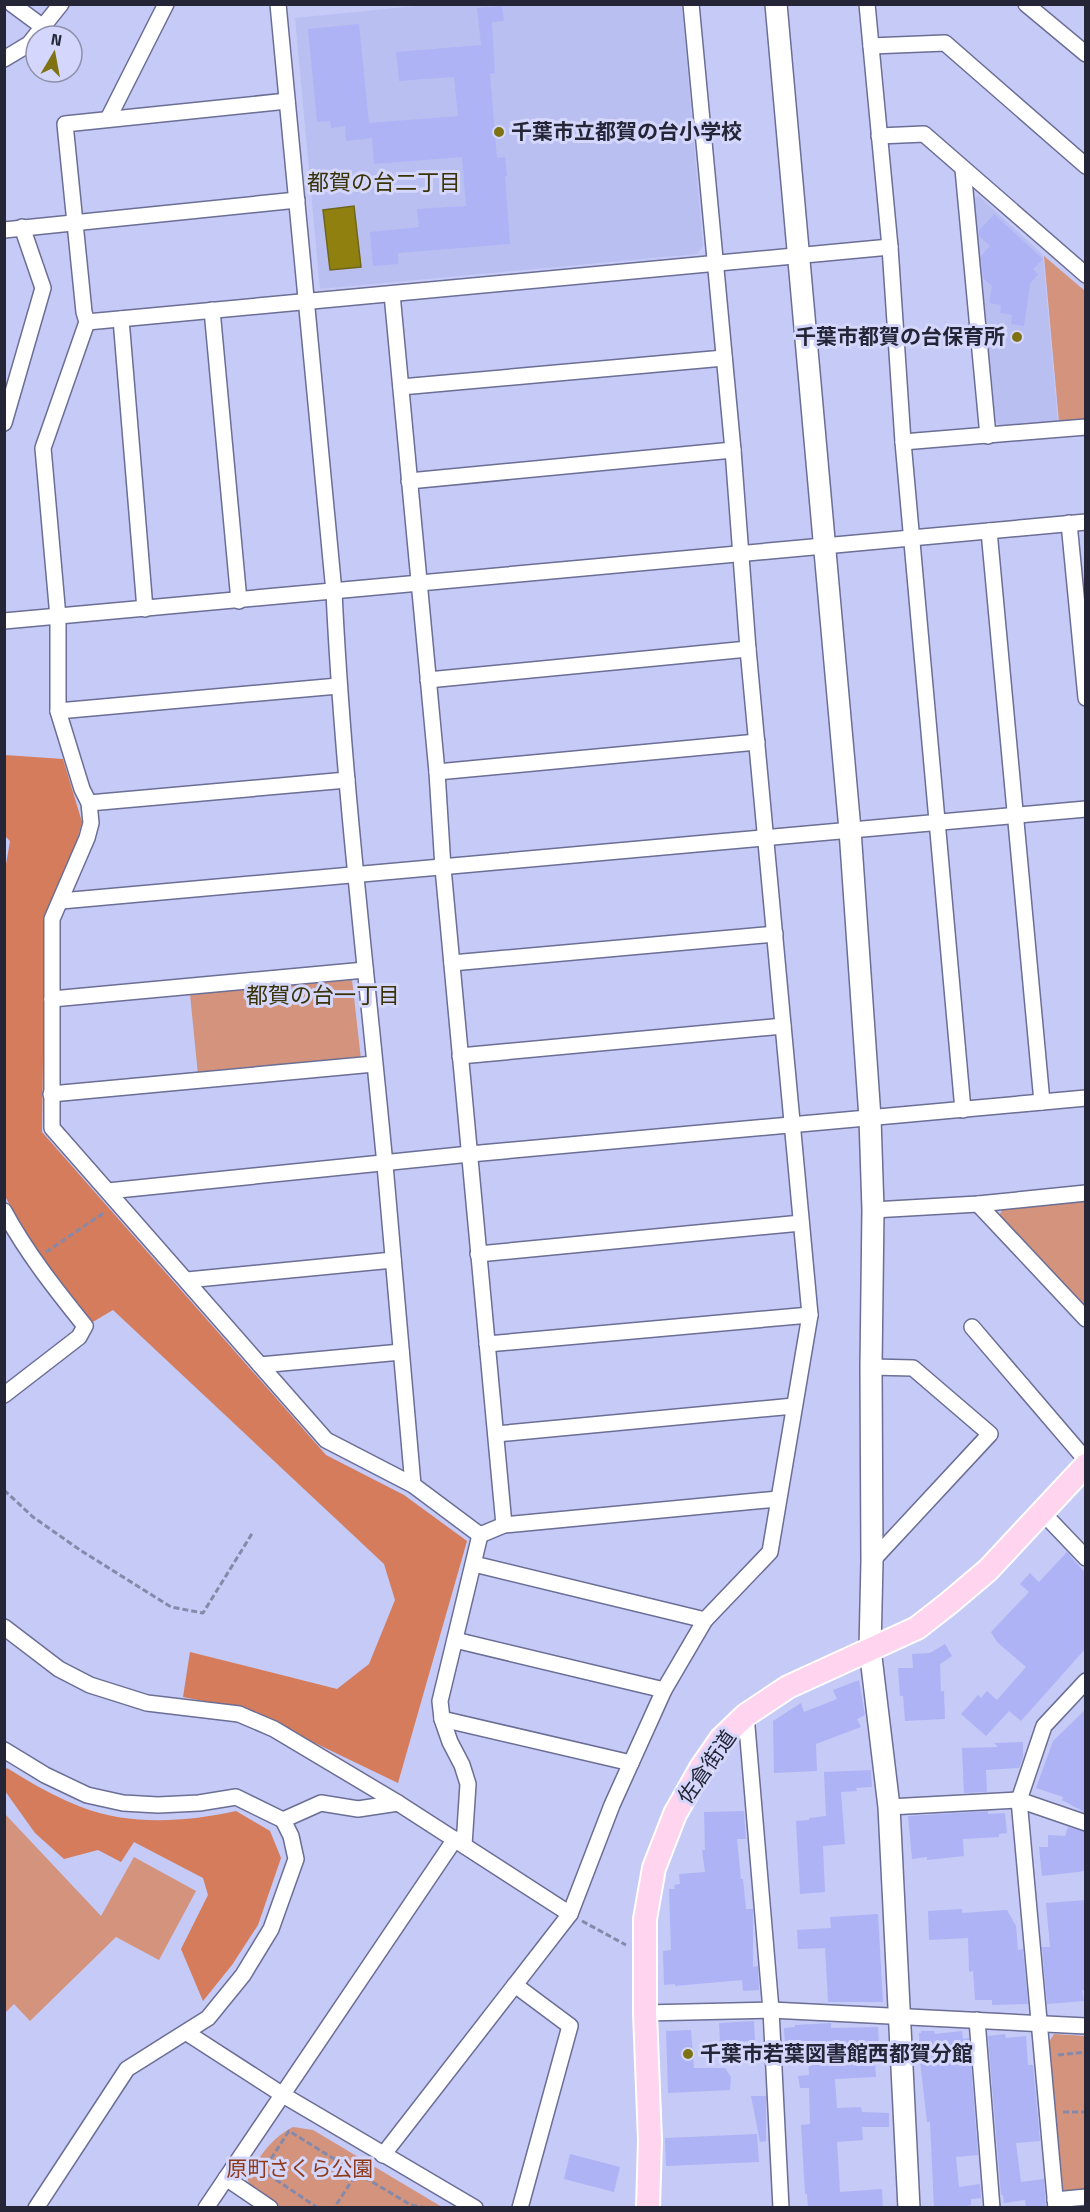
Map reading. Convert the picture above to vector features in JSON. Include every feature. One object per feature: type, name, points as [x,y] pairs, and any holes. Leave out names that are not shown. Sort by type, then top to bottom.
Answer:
[{"type":"main road","name":"佐倉街道","points":[[648,2208],[650,2140],[645,2013],[645,1919],[654,1868],[675,1814],[701,1768],[721,1739],[746,1715],[788,1687],[917,1628],[950,1603],[988,1570],[1086,1466]]},
{"type":"street","points":[[12,4],[39,24]]},
{"type":"street","points":[[45,24],[61,4]]},
{"type":"street","points":[[108,119],[166,4]]},
{"type":"street","points":[[284,4],[278,5],[334,592],[338,686],[346,780],[385,1164],[413,1485]]},
{"type":"street","points":[[383,2155],[570,1914],[612,1805],[664,1690],[705,1620],[770,1552],[810,1315],[691,4]]},
{"type":"street","points":[[776,4],[850,830],[870,1118],[873,1210],[870,1649],[889,1807],[909,2208]]},
{"type":"street","points":[[867,4],[890,247],[911,538],[963,1110]]},
{"type":"street","points":[[1026,4],[1086,54]]},
{"type":"street","points":[[871,46],[945,43],[1086,166]]},
{"type":"street","points":[[4,59],[24,47]]},
{"type":"street","points":[[287,101],[65,124],[87,322],[43,448],[58,617],[58,711],[82,789],[89,803],[91,823],[87,838],[52,919],[52,1128],[326,1440],[413,1485],[480,1534]]},
{"type":"street","points":[[879,136],[924,135],[1082,266]]},
{"type":"street","points":[[963,169],[988,436]]},
{"type":"street","points":[[4,230],[297,200]]},
{"type":"street","points":[[4,423],[43,288],[22,227]]},
{"type":"street","points":[[87,322],[890,247]]},
{"type":"street","points":[[392,294],[504,1524]]},
{"type":"street","points":[[212,310],[239,601]]},
{"type":"street","points":[[121,319],[145,609]]},
{"type":"street","points":[[401,387],[724,358]]},
{"type":"street","points":[[903,442],[1086,427]]},
{"type":"street","points":[[409,481],[733,450]]},
{"type":"street","points":[[4,621],[1086,522]]},
{"type":"street","points":[[1069,523],[1086,698]]},
{"type":"street","points":[[989,531],[1042,1102]]},
{"type":"street","points":[[428,680],[748,649]]},
{"type":"street","points":[[58,711],[338,686]]},
{"type":"street","points":[[437,772],[757,742]]},
{"type":"street","points":[[89,803],[346,780]]},
{"type":"street","points":[[61,901],[1086,809]]},
{"type":"street","points":[[452,963],[775,934]]},
{"type":"street","points":[[52,999],[365,970]]},
{"type":"street","points":[[460,1056],[783,1026]]},
{"type":"street","points":[[51,1094],[374,1064]]},
{"type":"street","points":[[108,1191],[470,1154],[1086,1098]]},
{"type":"street","points":[[873,1210],[978,1204],[1086,1193]]},
{"type":"street","points":[[978,1204],[1086,1319]]},
{"type":"street","points":[[4,1211],[9,1231],[35,1260],[85,1326],[79,1337],[4,1395]]},
{"type":"street","points":[[478,1254],[801,1223]]},
{"type":"street","points":[[187,1281],[393,1260]]},
{"type":"street","points":[[487,1344],[810,1315]]},
{"type":"street","points":[[972,1328],[1086,1460]]},
{"type":"street","points":[[260,1365],[402,1352]]},
{"type":"street","points":[[871,1367],[913,1368],[990,1434],[872,1561]]},
{"type":"street","points":[[496,1434],[794,1406]]},
{"type":"street","points":[[480,1534],[504,1524],[778,1499]]},
{"type":"street","points":[[1042,1512],[1086,1558]]},
{"type":"street","points":[[206,2208],[459,1842],[468,1784],[442,1719],[440,1701],[480,1534]]},
{"type":"street","points":[[474,1564],[705,1620]]},
{"type":"street","points":[[4,1627],[59,1669],[90,1685],[147,1703],[239,1714],[274,1729],[398,1803],[570,1914]]},
{"type":"street","points":[[455,1640],[664,1690]]},
{"type":"street","points":[[1086,1681],[1044,1726],[1019,1800],[1055,2204],[1086,2198]]},
{"type":"street","points":[[746,1715],[771,2010],[781,2208]]},
{"type":"street","points":[[442,1719],[631,1763]]},
{"type":"street","points":[[4,1750],[45,1775],[87,1795],[123,1803],[158,1805],[199,1803],[236,1797],[282,1820],[291,1836],[297,1859],[272,1929],[243,1975],[208,2018],[127,2069],[36,2208]]},
{"type":"street","points":[[889,1807],[1019,1800],[1086,1823]]},
{"type":"street","points":[[282,1820],[321,1803],[358,1809],[398,1803]]},
{"type":"street","points":[[515,1985],[570,2026],[520,2208]]},
{"type":"street","points":[[645,2013],[771,2010],[1086,2026]]},
{"type":"street","points":[[977,2020],[992,2208]]},
{"type":"street","points":[[187,2033],[283,2095],[475,2208]]},
{"type":"street","points":[[226,2178],[270,2208]]},
{"type":"path","points":[[35,1260],[119,1203]]},
{"type":"path","points":[[4,1490],[33,1517],[160,1600],[171,1606],[203,1613],[253,1532]]},
{"type":"path","points":[[570,1914],[645,1955]]},
{"type":"path","points":[[1059,2066],[1058,2054],[1086,2052]]},
{"type":"path","points":[[1062,2102],[1063,2113],[1086,2112]]},
{"type":"path","points":[[318,2208],[263,2171],[289,2131],[411,2206],[427,2208]]},
{"type":"path","points":[[334,2208],[357,2173]]},
{"type":"shaded area","name":"千葉市立都賀の台小学校","points":[[435,4],[682,5],[703,246],[697,254],[320,289],[295,18]]},
{"type":"shaded area","name":"千葉市都賀の台保育所","points":[[979,196],[1043,255],[1058,422],[1002,427],[991,418],[968,200]]},
{"type":"shaded area","points":[[354,206],[361,267],[330,270],[323,210]]},
{"type":"shaded area","points":[[5,755],[63,759],[82,822],[76,844],[45,917],[42,1132],[326,1455],[404,1495],[467,1541],[398,1783],[244,1709],[183,1697],[190,1652],[337,1689],[369,1664],[395,1600],[384,1564],[113,1310],[91,1323],[44,1262],[5,1196],[4,876],[10,841],[5,836]]},
{"type":"shaded area","points":[[7,1768],[62,1799],[99,1813],[138,1820],[178,1820],[236,1811],[270,1831],[281,1858],[258,1925],[232,1965],[203,2001],[181,1949],[208,1895],[203,1878],[134,1842],[121,1862],[98,1850],[64,1859],[35,1833],[5,1791]]},
{"type":"green space","points":[[1044,256],[1085,291],[1085,419],[1059,422]]},
{"type":"green space","points":[[352,980],[361,1059],[198,1075],[190,994]]},
{"type":"green space","points":[[1085,1200],[1085,1312],[997,1219],[1004,1207]]},
{"type":"green space","points":[[5,1814],[101,1916],[134,1857],[196,1891],[159,1960],[116,1937],[30,2021],[14,2004],[5,2013]]},
{"type":"green space","points":[[1054,2034],[1085,2036],[1085,2193],[1068,2195],[1063,2191],[1049,2042]]},
{"type":"green space","name":"原町さくら公園","points":[[293,2127],[313,2130],[442,2207],[281,2207],[250,2186],[247,2178],[261,2155]]},
{"type":"building","points":[[502,6],[504,21],[492,22],[495,73],[490,74],[497,158],[505,157],[510,244],[398,253],[398,264],[373,266],[370,232],[419,227],[417,209],[466,206],[462,157],[374,164],[372,138],[346,141],[345,126],[331,128],[330,121],[317,122],[308,29],[359,24],[369,123],[458,116],[454,77],[399,81],[396,52],[481,45],[477,8]]},
{"type":"building","points":[[341,170],[344,188],[326,191],[323,172]]},
{"type":"building","points":[[994,214],[1043,259],[1033,269],[1038,274],[1030,284],[1024,326],[1011,324],[1012,315],[1000,313],[1001,305],[989,303],[992,286],[983,278],[981,256],[990,246],[979,236],[979,231]]},
{"type":"building","points":[[1067,1552],[1086,1574],[1086,1648],[1021,1721],[1009,1711],[986,1736],[961,1714],[978,1695],[981,1698],[987,1691],[997,1700],[1026,1667],[997,1642],[991,1632],[1029,1592],[1020,1584],[1030,1573],[1039,1582]]},
{"type":"building","points":[[945,1644],[952,1656],[940,1664],[945,1719],[905,1721],[898,1668],[913,1668],[912,1654],[930,1653]]},
{"type":"building","points":[[859,1680],[865,1715],[857,1719],[861,1727],[816,1744],[817,1771],[774,1773],[773,1721],[801,1703],[804,1712],[837,1699],[833,1690]]},
{"type":"building","points":[[1086,1709],[1086,1813],[1062,1800],[1063,1797],[1036,1788],[1053,1741]]},
{"type":"building","points":[[1023,1742],[1023,1757],[1019,1768],[986,1770],[987,1792],[964,1793],[962,1748],[998,1747],[994,1743]]},
{"type":"building","points":[[871,1770],[872,1787],[841,1792],[845,1844],[823,1846],[825,1892],[800,1894],[796,1821],[826,1816],[824,1772]]},
{"type":"building","points":[[744,1811],[746,1839],[737,1839],[746,1909],[753,1909],[753,1967],[758,1966],[759,1990],[743,1991],[742,1980],[664,1985],[663,1951],[671,1950],[669,1889],[675,1889],[674,1885],[680,1884],[679,1874],[705,1872],[702,1850],[705,1850],[704,1812]]},
{"type":"building","points":[[988,1811],[988,1814],[1005,1813],[1007,1833],[999,1834],[999,1837],[963,1839],[964,1856],[927,1860],[927,1857],[912,1859],[908,1816]]},
{"type":"building","points":[[1068,1827],[1086,1832],[1086,1871],[1042,1876],[1039,1847],[1048,1847],[1048,1835],[1065,1836]]},
{"type":"building","points":[[1086,1900],[1086,1990],[1082,1990],[1084,2001],[1047,2004],[1042,1947],[1050,1947],[1046,1903]]},
{"type":"building","points":[[962,1909],[962,1913],[1007,1910],[1016,1926],[1018,1950],[1023,1949],[1028,2004],[992,2005],[992,2000],[975,2000],[973,1971],[969,1972],[968,1938],[929,1940],[928,1911]]},
{"type":"building","points":[[878,1914],[883,2002],[828,2002],[825,1948],[798,1949],[797,1930],[831,1928],[830,1917]]},
{"type":"building","points":[[754,2021],[755,2041],[720,2042],[719,2023]]},
{"type":"building","points":[[831,2023],[831,2028],[878,2027],[880,2062],[875,2062],[876,2077],[835,2079],[837,2108],[861,2107],[862,2112],[889,2113],[889,2127],[862,2127],[863,2140],[837,2142],[840,2192],[882,2189],[883,2208],[808,2208],[807,2194],[805,2194],[801,2125],[810,2124],[809,2088],[800,2088],[798,2076],[809,2075],[808,2045],[785,2046],[784,2028],[795,2027],[795,2025]]},
{"type":"building","points":[[691,2030],[694,2068],[725,2068],[731,2077],[730,2090],[668,2093],[666,2031]]},
{"type":"building","points":[[934,2031],[935,2034],[962,2031],[963,2039],[969,2038],[978,2155],[956,2157],[959,2187],[980,2184],[981,2198],[971,2199],[971,2205],[960,2208],[934,2208],[930,2122],[927,2122],[920,2061],[919,2033]]},
{"type":"building","points":[[1005,2034],[1006,2038],[1026,2036],[1028,2065],[1033,2065],[1040,2141],[1016,2143],[1021,2182],[1044,2179],[1046,2208],[1026,2208],[1025,2200],[1004,2203],[1003,2195],[1001,2195],[988,2036]]},
{"type":"building","points":[[751,2096],[766,2096],[766,2141],[760,2142]]},
{"type":"building","points":[[757,2134],[759,2162],[666,2166],[665,2138]]},
{"type":"building","points":[[570,2154],[620,2167],[614,2192],[564,2179]]},
{"type":"place","name":"千葉市立都賀の台小学校","points":[[499,132]]},
{"type":"place","name":"千葉市都賀の台保育所","points":[[1017,337]]},
{"type":"place","name":"千葉市若葉図書館西都賀分館","points":[[688,2054]]},
{"type":"district","name":"都賀の台二丁目","points":[[384,182]]},
{"type":"district","name":"都賀の台一丁目","points":[[323,995]]}]
